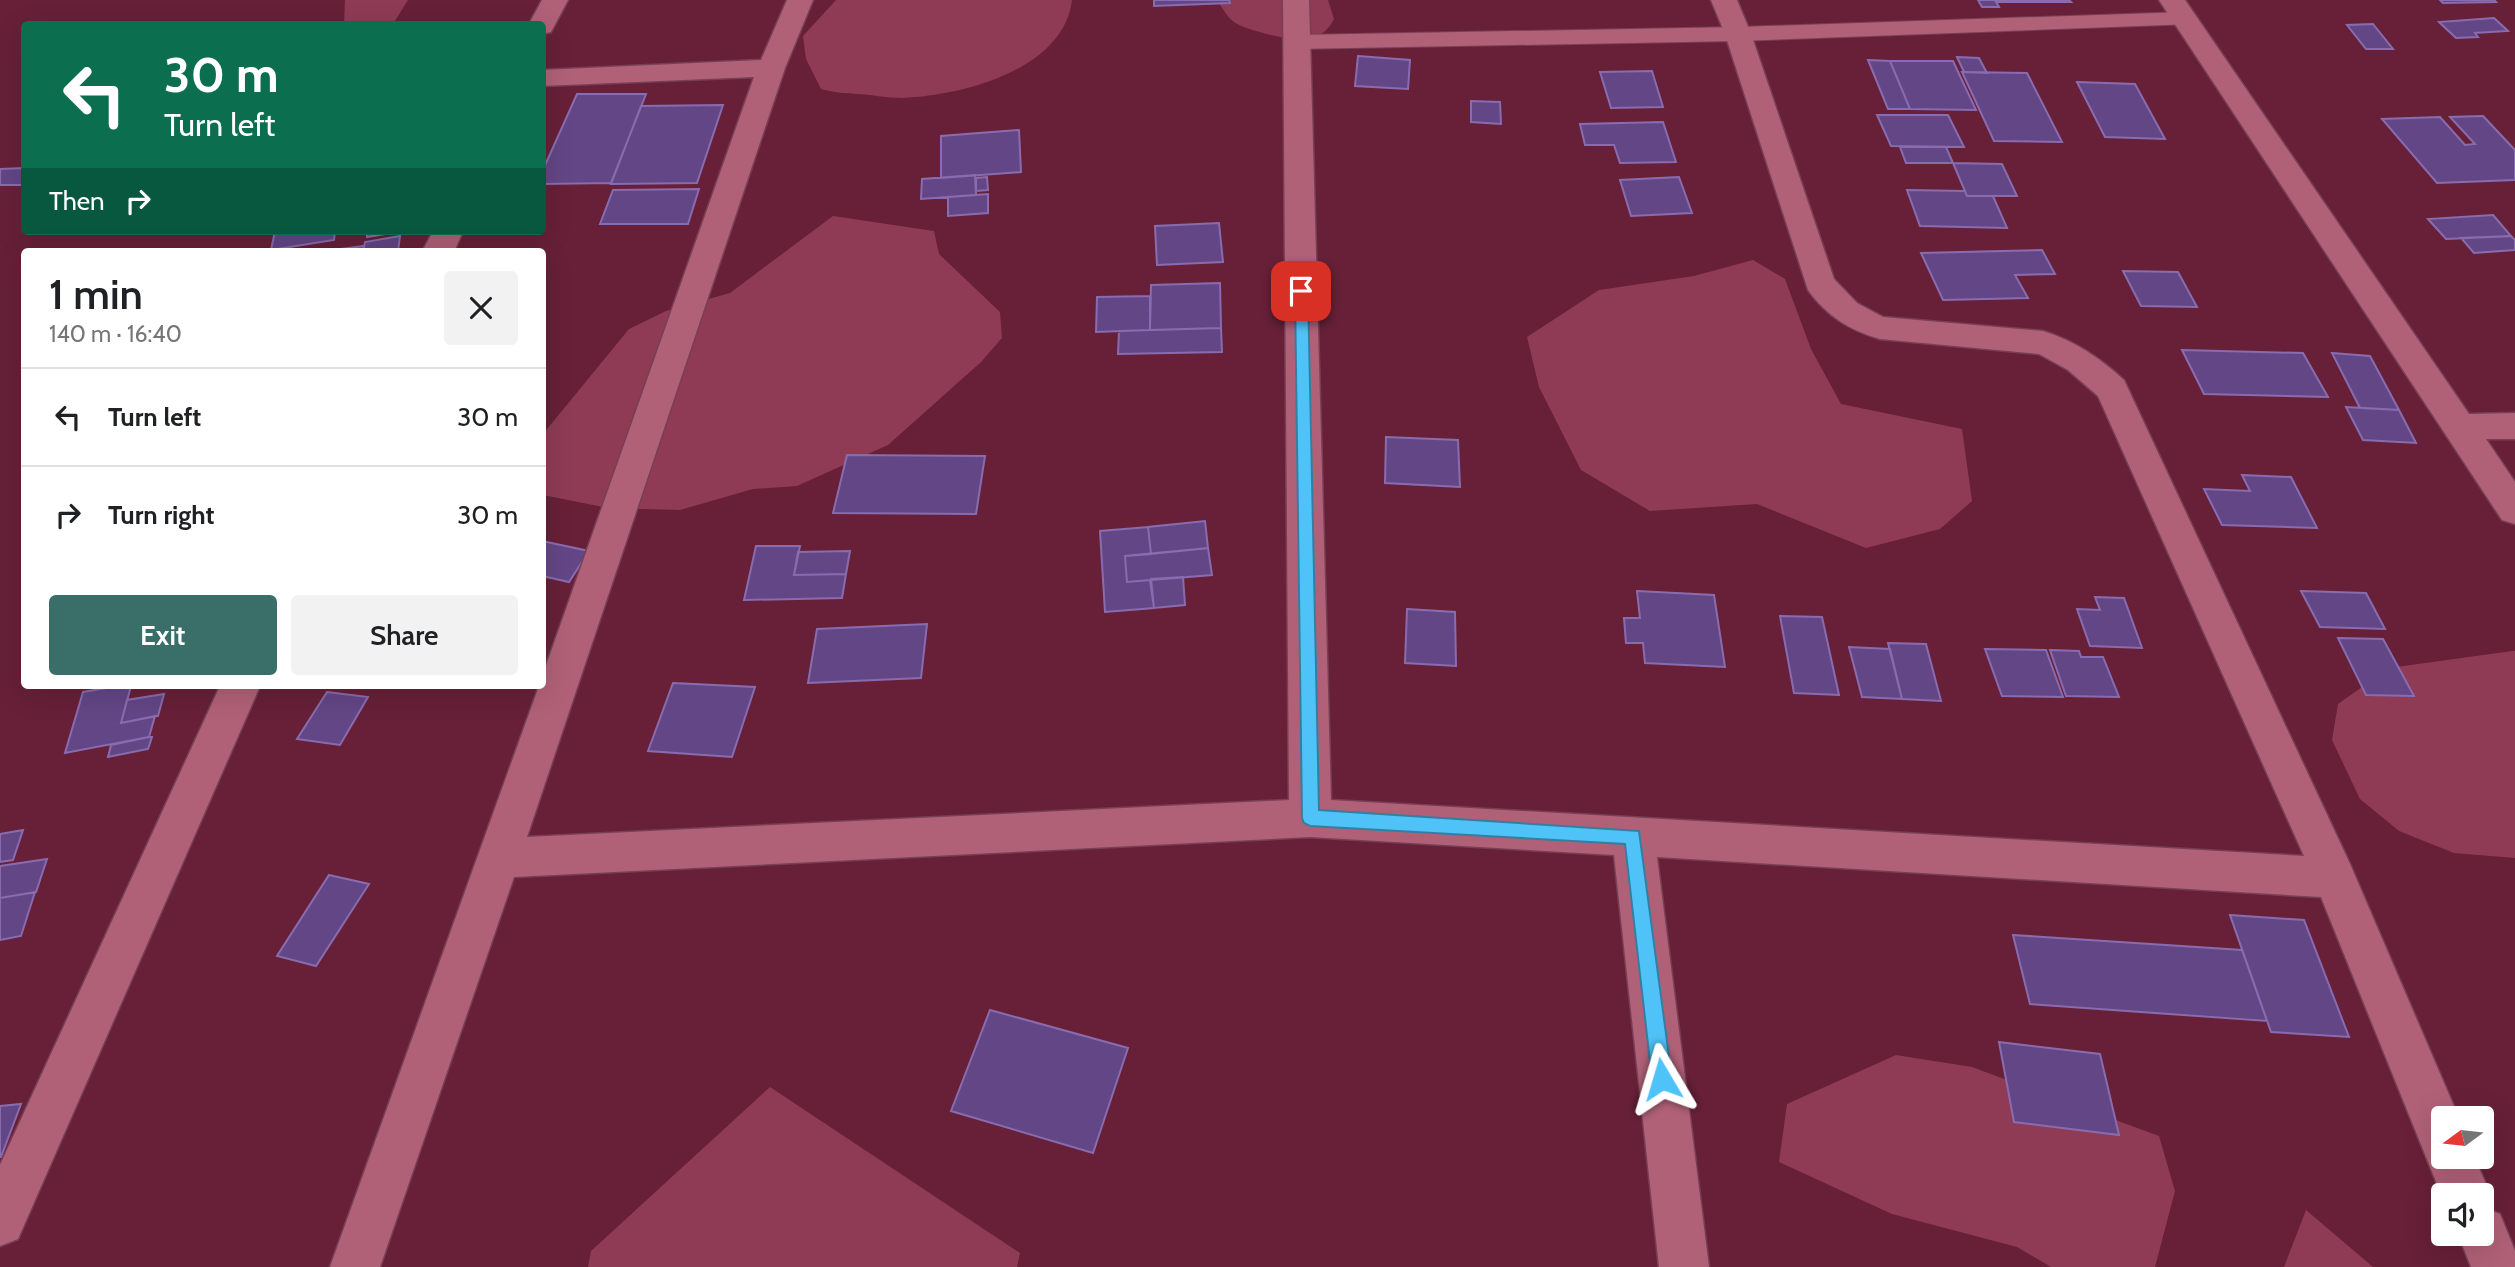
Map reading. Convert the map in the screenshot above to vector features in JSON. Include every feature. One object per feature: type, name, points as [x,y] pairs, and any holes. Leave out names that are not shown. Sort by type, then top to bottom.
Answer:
[{"type":"street","points":[[544,21],[555,0]]},
{"type":"street","points":[[355,1267],[500,858],[552,680],[771,68],[800,0]]},
{"type":"street","points":[[1296,0],[1310,818]]},
{"type":"street","points":[[1724,0],[1738,34],[1819,282],[1834,304],[1858,321],[1880,328],[2043,343],[2064,351],[2091,368],[2112,389],[2335,878],[2431,1110]]},
{"type":"street","points":[[2178,10],[2515,510]]},
{"type":"street","points":[[546,78],[771,68]]},
{"type":"street","points":[[2461,427],[2515,426]]},
{"type":"street","points":[[0,1221],[239,689]]},
{"type":"street","points":[[500,858],[1310,818],[2335,878]]},
{"type":"street","points":[[1633,837],[1684,1267]]},
{"type":"street","points":[[2488,1246],[2496,1267]]},
{"type":"lane","points":[[1297,42],[1738,34],[2178,10]]},
{"type":"shaded area","points":[[345,0],[408,0],[395,21],[344,21]]},
{"type":"shaded area","points":[[836,0],[1072,0],[1065,24],[1050,45],[1030,61],[980,85],[952,92],[902,98],[821,89],[806,59],[803,36]]},
{"type":"shaded area","points":[[1222,0],[1328,0],[1334,19],[1324,32],[1314,38],[1304,40],[1271,35],[1234,22],[1220,5]]},
{"type":"shaded area","points":[[833,216],[934,231],[939,254],[1000,312],[1002,338],[981,362],[888,445],[797,486],[753,489],[680,510],[608,508],[546,496],[546,430],[629,329],[666,311],[730,293]]},
{"type":"shaded area","points":[[1753,260],[1785,279],[1811,349],[1841,404],[1962,429],[1972,501],[1940,529],[1866,548],[1757,504],[1650,511],[1581,470],[1539,387],[1527,337],[1599,290],[1694,276]]},
{"type":"shaded area","points":[[2515,651],[2515,858],[2454,853],[2399,831],[2360,799],[2332,740],[2338,704],[2389,668]]},
{"type":"shaded area","points":[[1896,1055],[1972,1067],[2159,1136],[2175,1191],[2155,1267],[2051,1267],[2017,1247],[1892,1214],[1779,1162],[1787,1104]]},
{"type":"shaded area","points":[[770,1087],[1020,1253],[1017,1267],[588,1267],[591,1251]]},
{"type":"shaded area","points":[[2306,1210],[2373,1267],[2284,1267]]},
{"type":"building","points":[[1154,0],[1229,0],[1230,3],[1154,6]]},
{"type":"building","points":[[1978,0],[1995,0],[1999,7],[1982,7]]},
{"type":"building","points":[[1995,0],[2069,0],[2071,2],[1996,2]]},
{"type":"building","points":[[2440,0],[2494,0],[2496,2],[2443,3]]},
{"type":"building","points":[[2494,18],[2508,31],[2475,33],[2478,37],[2456,38],[2439,22]]},
{"type":"building","points":[[2373,24],[2393,49],[2366,49],[2347,25]]},
{"type":"building","points":[[1358,56],[1410,60],[1408,89],[1355,86]]},
{"type":"building","points":[[1957,57],[1979,58],[1987,73],[1964,72]]},
{"type":"building","points":[[1868,60],[1890,61],[1910,109],[1888,109]]},
{"type":"building","points":[[1890,61],[1953,61],[1976,110],[1910,109]]},
{"type":"building","points":[[1652,71],[1663,107],[1611,108],[1600,72]]},
{"type":"building","points":[[1962,72],[2027,73],[2062,142],[1994,141]]},
{"type":"building","points":[[2077,82],[2135,84],[2165,139],[2105,137]]},
{"type":"building","points":[[577,94],[646,94],[611,183],[546,184],[546,163]]},
{"type":"building","points":[[1471,101],[1500,102],[1501,124],[1471,122]]},
{"type":"building","points":[[723,105],[697,183],[611,184],[641,106]]},
{"type":"building","points":[[1877,115],[1948,115],[1964,147],[1891,146]]},
{"type":"building","points":[[2483,116],[2515,150],[2515,180],[2437,183],[2382,119],[2440,117],[2465,145],[2475,144],[2450,117]]},
{"type":"building","points":[[1663,122],[1676,162],[1620,163],[1614,145],[1585,145],[1580,124]]},
{"type":"building","points":[[1019,130],[1021,172],[941,178],[941,136]]},
{"type":"building","points":[[1900,147],[1946,147],[1953,163],[1906,163]]},
{"type":"building","points":[[1953,163],[2002,164],[2017,196],[1967,196]]},
{"type":"building","points":[[21,168],[21,185],[0,185],[0,169]]},
{"type":"building","points":[[975,175],[976,195],[921,199],[922,179]]},
{"type":"building","points":[[987,177],[988,190],[976,191],[976,178]]},
{"type":"building","points":[[1679,177],[1692,213],[1631,216],[1620,180]]},
{"type":"building","points":[[699,189],[688,224],[600,224],[613,190]]},
{"type":"building","points":[[1907,190],[1965,191],[1967,196],[1993,196],[2007,228],[1920,226]]},
{"type":"building","points":[[988,194],[988,213],[948,216],[948,197]]},
{"type":"building","points":[[2493,215],[2511,236],[2446,239],[2428,219]]},
{"type":"building","points":[[1219,223],[1223,262],[1157,265],[1155,226]]},
{"type":"building","points":[[274,235],[335,235],[334,240],[271,248]]},
{"type":"building","points":[[400,236],[398,248],[364,248],[365,242]]},
{"type":"building","points":[[2511,236],[2515,240],[2515,250],[2474,253],[2461,238]]},
{"type":"building","points":[[2042,250],[2055,274],[2015,275],[2028,298],[1943,300],[1921,253]]},
{"type":"building","points":[[2123,271],[2178,272],[2197,307],[2141,306]]},
{"type":"building","points":[[1220,283],[1221,328],[1150,330],[1151,285]]},
{"type":"building","points":[[1150,296],[1150,330],[1096,332],[1097,297]]},
{"type":"building","points":[[1221,328],[1222,352],[1118,354],[1119,331]]},
{"type":"building","points":[[2182,350],[2303,353],[2328,397],[2204,394]]},
{"type":"building","points":[[2332,353],[2370,356],[2399,410],[2360,408]]},
{"type":"building","points":[[2346,407],[2399,410],[2416,443],[2363,440]]},
{"type":"building","points":[[1386,437],[1458,440],[1460,487],[1385,483]]},
{"type":"building","points":[[847,455],[985,456],[976,514],[833,513]]},
{"type":"building","points":[[2242,475],[2291,477],[2317,528],[2222,525],[2204,489],[2250,491]]},
{"type":"building","points":[[1205,521],[1208,548],[1151,554],[1148,527]]},
{"type":"building","points":[[1148,527],[1151,554],[1125,556],[1127,582],[1150,580],[1154,608],[1105,612],[1100,531]]},
{"type":"building","points":[[546,542],[589,551],[569,582],[546,577]]},
{"type":"building","points":[[756,546],[800,546],[794,575],[846,574],[842,598],[744,600]]},
{"type":"building","points":[[1208,548],[1212,575],[1127,582],[1125,556]]},
{"type":"building","points":[[850,551],[846,574],[794,575],[798,552]]},
{"type":"building","points":[[1183,577],[1185,605],[1154,608],[1151,579]]},
{"type":"building","points":[[1637,591],[1714,595],[1725,667],[1645,663],[1643,643],[1626,643],[1624,618],[1640,618]]},
{"type":"building","points":[[2301,591],[2366,593],[2385,629],[2320,627]]},
{"type":"building","points":[[2095,597],[2124,598],[2142,648],[2090,646],[2077,609],[2100,610]]},
{"type":"building","points":[[1407,609],[1455,612],[1456,666],[1405,663]]},
{"type":"building","points":[[1780,616],[1822,617],[1839,695],[1794,693]]},
{"type":"building","points":[[927,624],[921,678],[808,683],[817,629]]},
{"type":"building","points":[[2338,638],[2383,639],[2414,696],[2366,695]]},
{"type":"building","points":[[1888,643],[1926,644],[1941,701],[1902,699]]},
{"type":"building","points":[[1849,647],[1890,649],[1902,699],[1862,697]]},
{"type":"building","points":[[1985,649],[2046,650],[2063,697],[2002,696]]},
{"type":"building","points":[[2050,650],[2079,651],[2081,657],[2103,657],[2119,697],[2066,696]]},
{"type":"building","points":[[673,683],[755,687],[732,757],[648,751]]},
{"type":"building","points":[[130,689],[121,723],[155,716],[149,737],[65,753],[83,692]]},
{"type":"building","points":[[327,692],[368,697],[340,745],[297,739]]},
{"type":"building","points":[[164,694],[158,716],[121,723],[127,700]]},
{"type":"building","points":[[152,737],[148,749],[108,757],[111,745]]},
{"type":"building","points":[[23,830],[13,860],[0,862],[0,834]]},
{"type":"building","points":[[47,859],[36,892],[0,898],[0,866]]},
{"type":"building","points":[[329,875],[369,884],[316,966],[277,956]]},
{"type":"building","points":[[35,892],[21,936],[0,940],[0,898]]},
{"type":"building","points":[[2230,915],[2304,920],[2349,1037],[2271,1032]]},
{"type":"building","points":[[2013,935],[2242,950],[2267,1021],[2030,1004]]},
{"type":"building","points":[[990,1010],[1128,1048],[1093,1153],[951,1111]]},
{"type":"building","points":[[1999,1042],[2100,1054],[2119,1135],[2014,1122]]},
{"type":"building","points":[[21,1104],[1,1157],[0,1157],[0,1106]]},
{"type":"route","points":[[1301,291],[1310,818],[1633,837],[1662,1079]]}]
